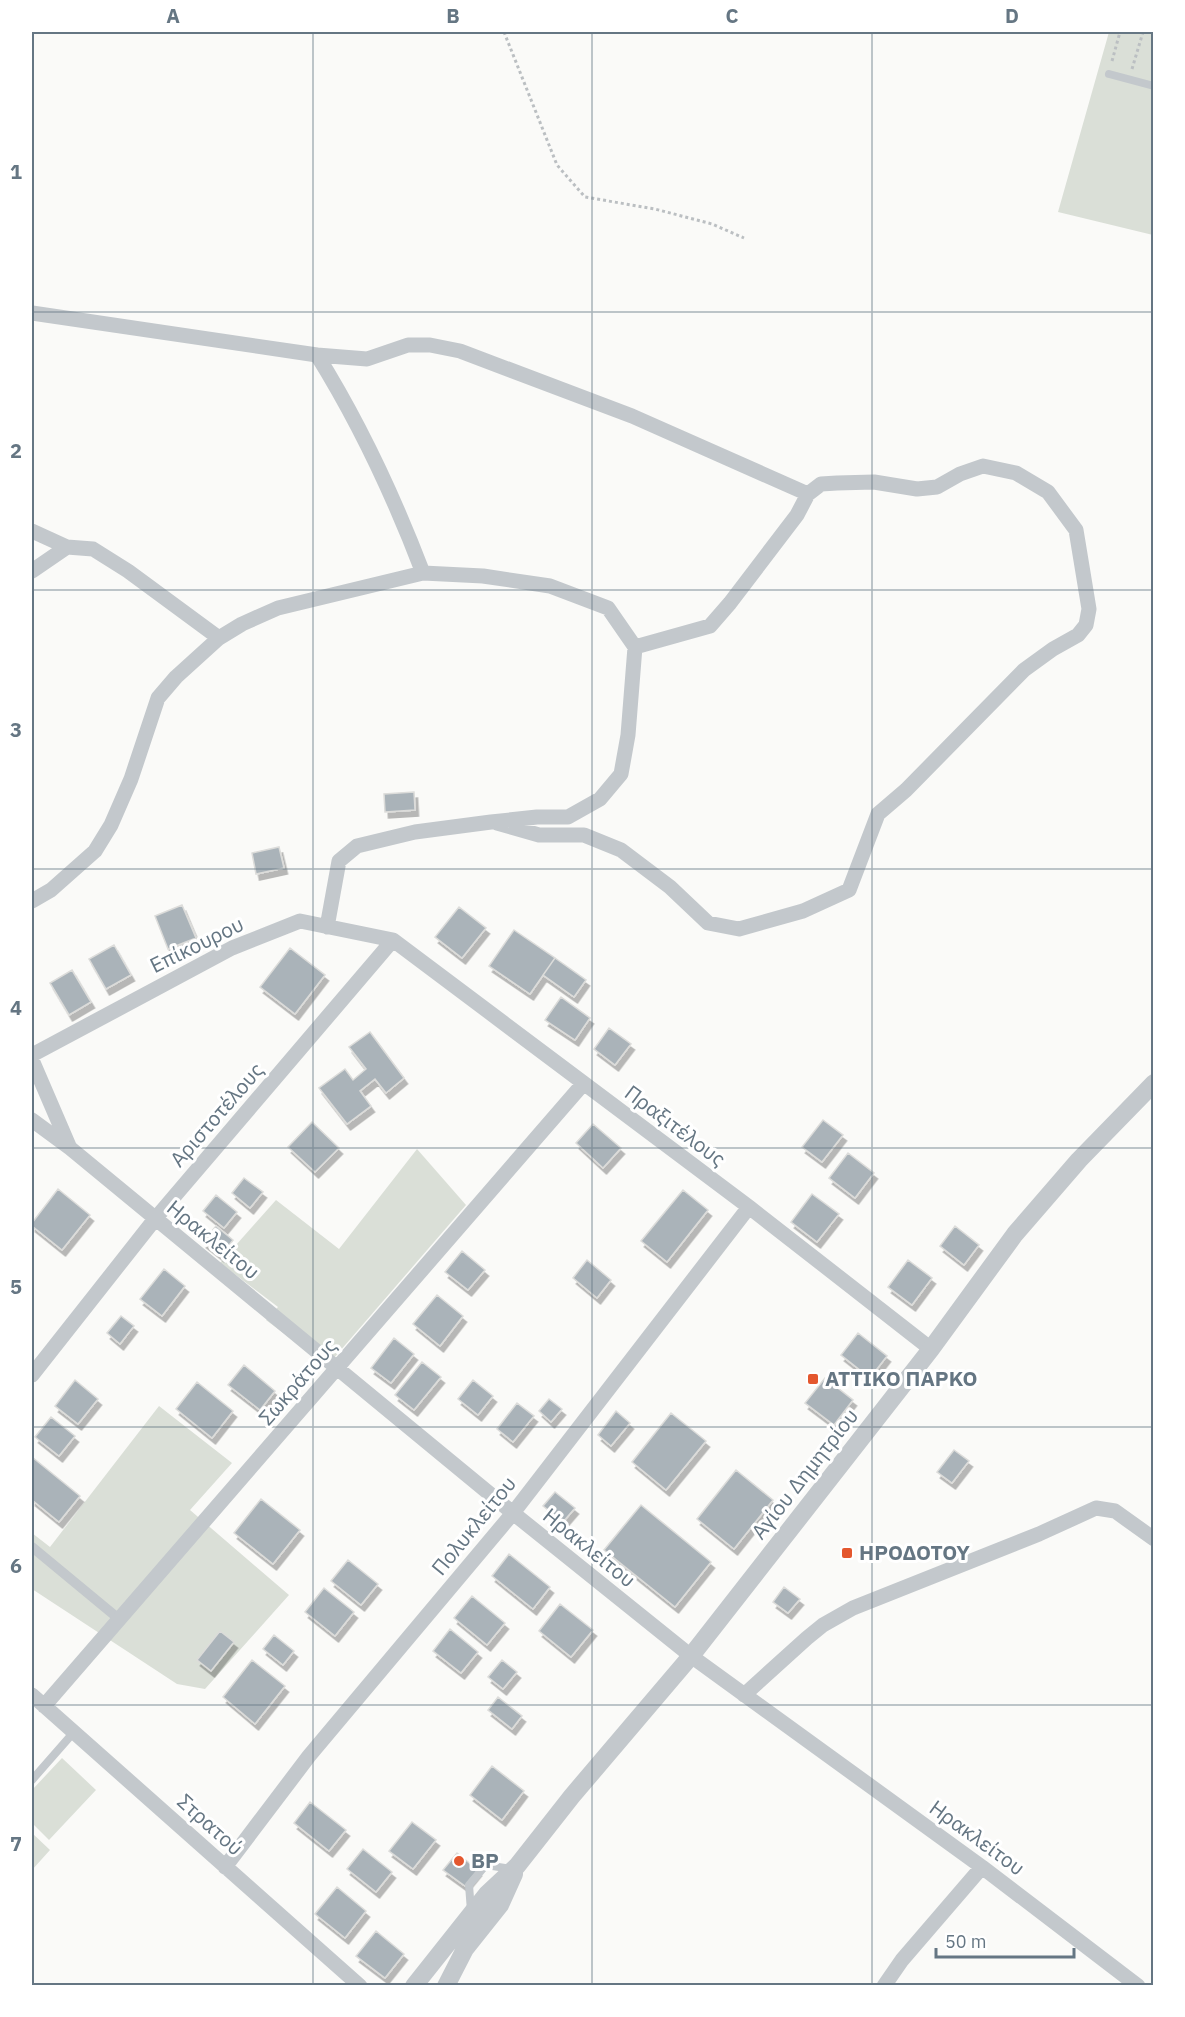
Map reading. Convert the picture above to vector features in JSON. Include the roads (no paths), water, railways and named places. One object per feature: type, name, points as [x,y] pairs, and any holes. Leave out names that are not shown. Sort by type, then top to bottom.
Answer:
[{"type":"street","points":[[32,313],[317,355],[367,359],[408,345],[430,345],[460,351],[632,416],[808,494]]},
{"type":"street","points":[[32,326],[49,315]]},
{"type":"street","points":[[317,355],[340,391],[370,448],[401,515],[423,573]]},
{"type":"street","points":[[491,822],[539,835],[584,835],[621,850],[670,887],[708,923],[739,929],[803,911],[849,890],[878,814],[906,790],[1024,670],[1053,649],[1078,635],[1086,625],[1089,609],[1076,530],[1048,492],[1016,473],[983,466],[960,474],[937,487],[917,489],[874,482],[821,484],[808,494],[797,515],[710,626],[635,647]]},
{"type":"street","points":[[32,531],[67,547],[93,549],[128,571],[219,638]]},
{"type":"street","points":[[32,571],[67,547]]},
{"type":"street","points":[[32,901],[51,890],[95,851],[111,825],[131,779],[158,698],[176,677],[219,638],[242,624],[278,608],[423,573],[483,576],[550,586],[608,608],[635,647],[628,735],[621,774],[600,799],[568,817],[537,817],[415,832],[357,846],[339,861],[327,927]]},
{"type":"street","name":"Επίκουρου","points":[[32,1055],[232,948],[300,921],[393,940]]},
{"type":"street","name":"Πραξιτέλους","points":[[393,940],[749,1207],[931,1349]]},
{"type":"street","name":"Αριστοτέλους","points":[[32,1375],[155,1219],[393,940]]},
{"type":"street","points":[[32,1060],[70,1149]]},
{"type":"street","name":"Αγίου Δημητρίου","points":[[414,1986],[471,1913],[487,1894],[515,1868],[572,1796],[691,1656],[931,1349],[1015,1234],[1079,1160],[1154,1083]]},
{"type":"street","name":"Σωκράτους","points":[[44,1706],[583,1084]]},
{"type":"street","name":"Ηρακλείτου","points":[[32,1120],[691,1656],[982,1866],[1138,1986]]},
{"type":"street","name":"Πολυκλείτου","points":[[225,1867],[309,1756],[513,1513],[749,1207]]},
{"type":"street","points":[[744,1695],[823,1625],[853,1608],[1040,1534],[1096,1508],[1115,1511],[1154,1539]]},
{"type":"street","points":[[32,1547],[119,1619]]},
{"type":"street","name":"Στρατού","points":[[32,1695],[360,1986]]},
{"type":"street","points":[[884,1986],[902,1960],[982,1866]]},
{"type":"street","name":"Αγίου Δημητρίου","points":[[446,1986],[465,1950],[500,1905],[515,1868]]},
{"type":"lane","points":[[1108,74],[1154,86]]},
{"type":"lane","points":[[32,1780],[74,1732]]},
{"type":"place","name":"ΑΤΤΙΚΟ ΠΑΡΚΟ","points":[[813,1379]]},
{"type":"place","name":"ΗΡΟΔΟΤΟΥ","points":[[847,1553]]},
{"type":"place","name":"BP","points":[[459,1861]]}]
